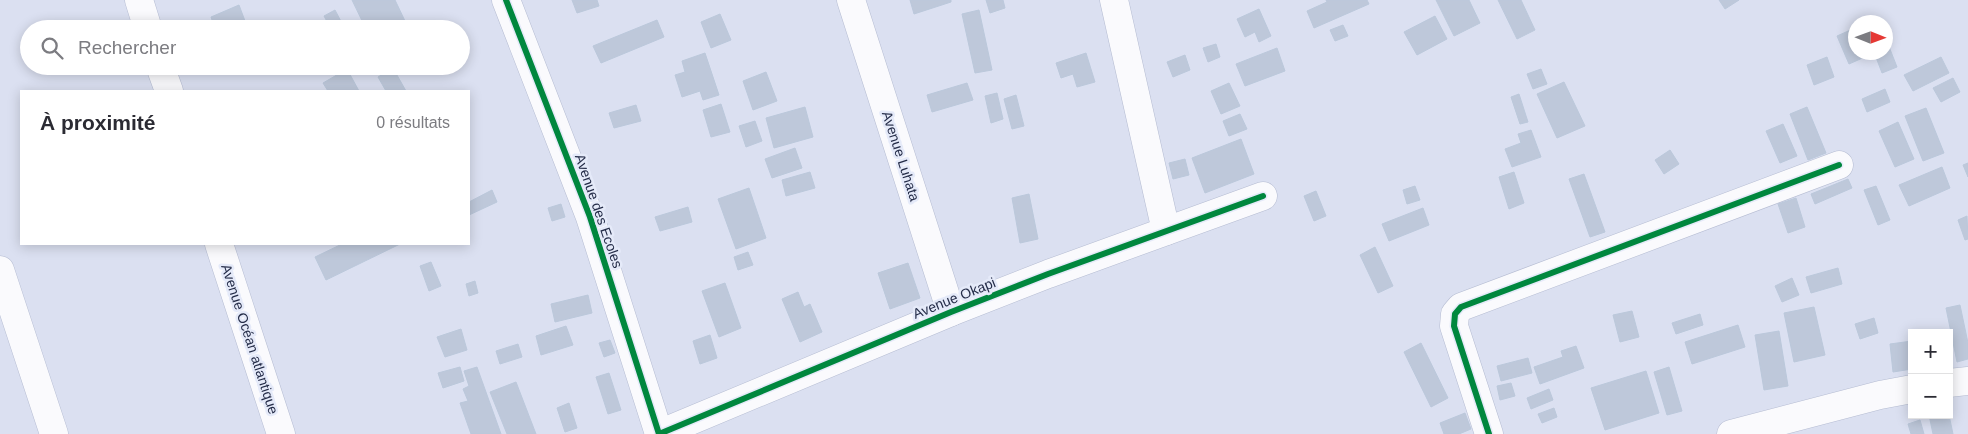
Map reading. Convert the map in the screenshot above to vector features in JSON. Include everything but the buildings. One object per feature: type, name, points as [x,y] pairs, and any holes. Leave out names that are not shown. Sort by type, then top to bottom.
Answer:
[{"type":"street","points":[[139,0],[145,20]]},
{"type":"street","name":"Avenue des Ecoles","points":[[506,0],[590,217],[659,434]]},
{"type":"street","name":"Avenue Luhata","points":[[851,0],[951,312]]},
{"type":"street","points":[[1115,0],[1166,231]]},
{"type":"street","points":[[163,75],[169,90]]},
{"type":"street","points":[[1489,434],[1454,326],[1455,314],[1461,307],[1840,165]]},
{"type":"street","name":"Avenue Okapi","points":[[659,434],[951,312],[1048,274],[1263,196]]},
{"type":"street","name":"Avenue Océan atlantique","points":[[219,245],[281,434]]},
{"type":"street","points":[[0,270],[10,337],[54,434]]},
{"type":"street","points":[[1953,382],[1968,381]]},
{"type":"street","points":[[1731,434],[1880,395],[1908,390]]},
{"type":"cycle path","points":[[506,0],[590,217],[659,434]]},
{"type":"cycle path","points":[[1489,434],[1454,326],[1455,314],[1461,307],[1839,165]]},
{"type":"cycle path","points":[[659,434],[951,312],[1048,274],[1263,196]]}]
